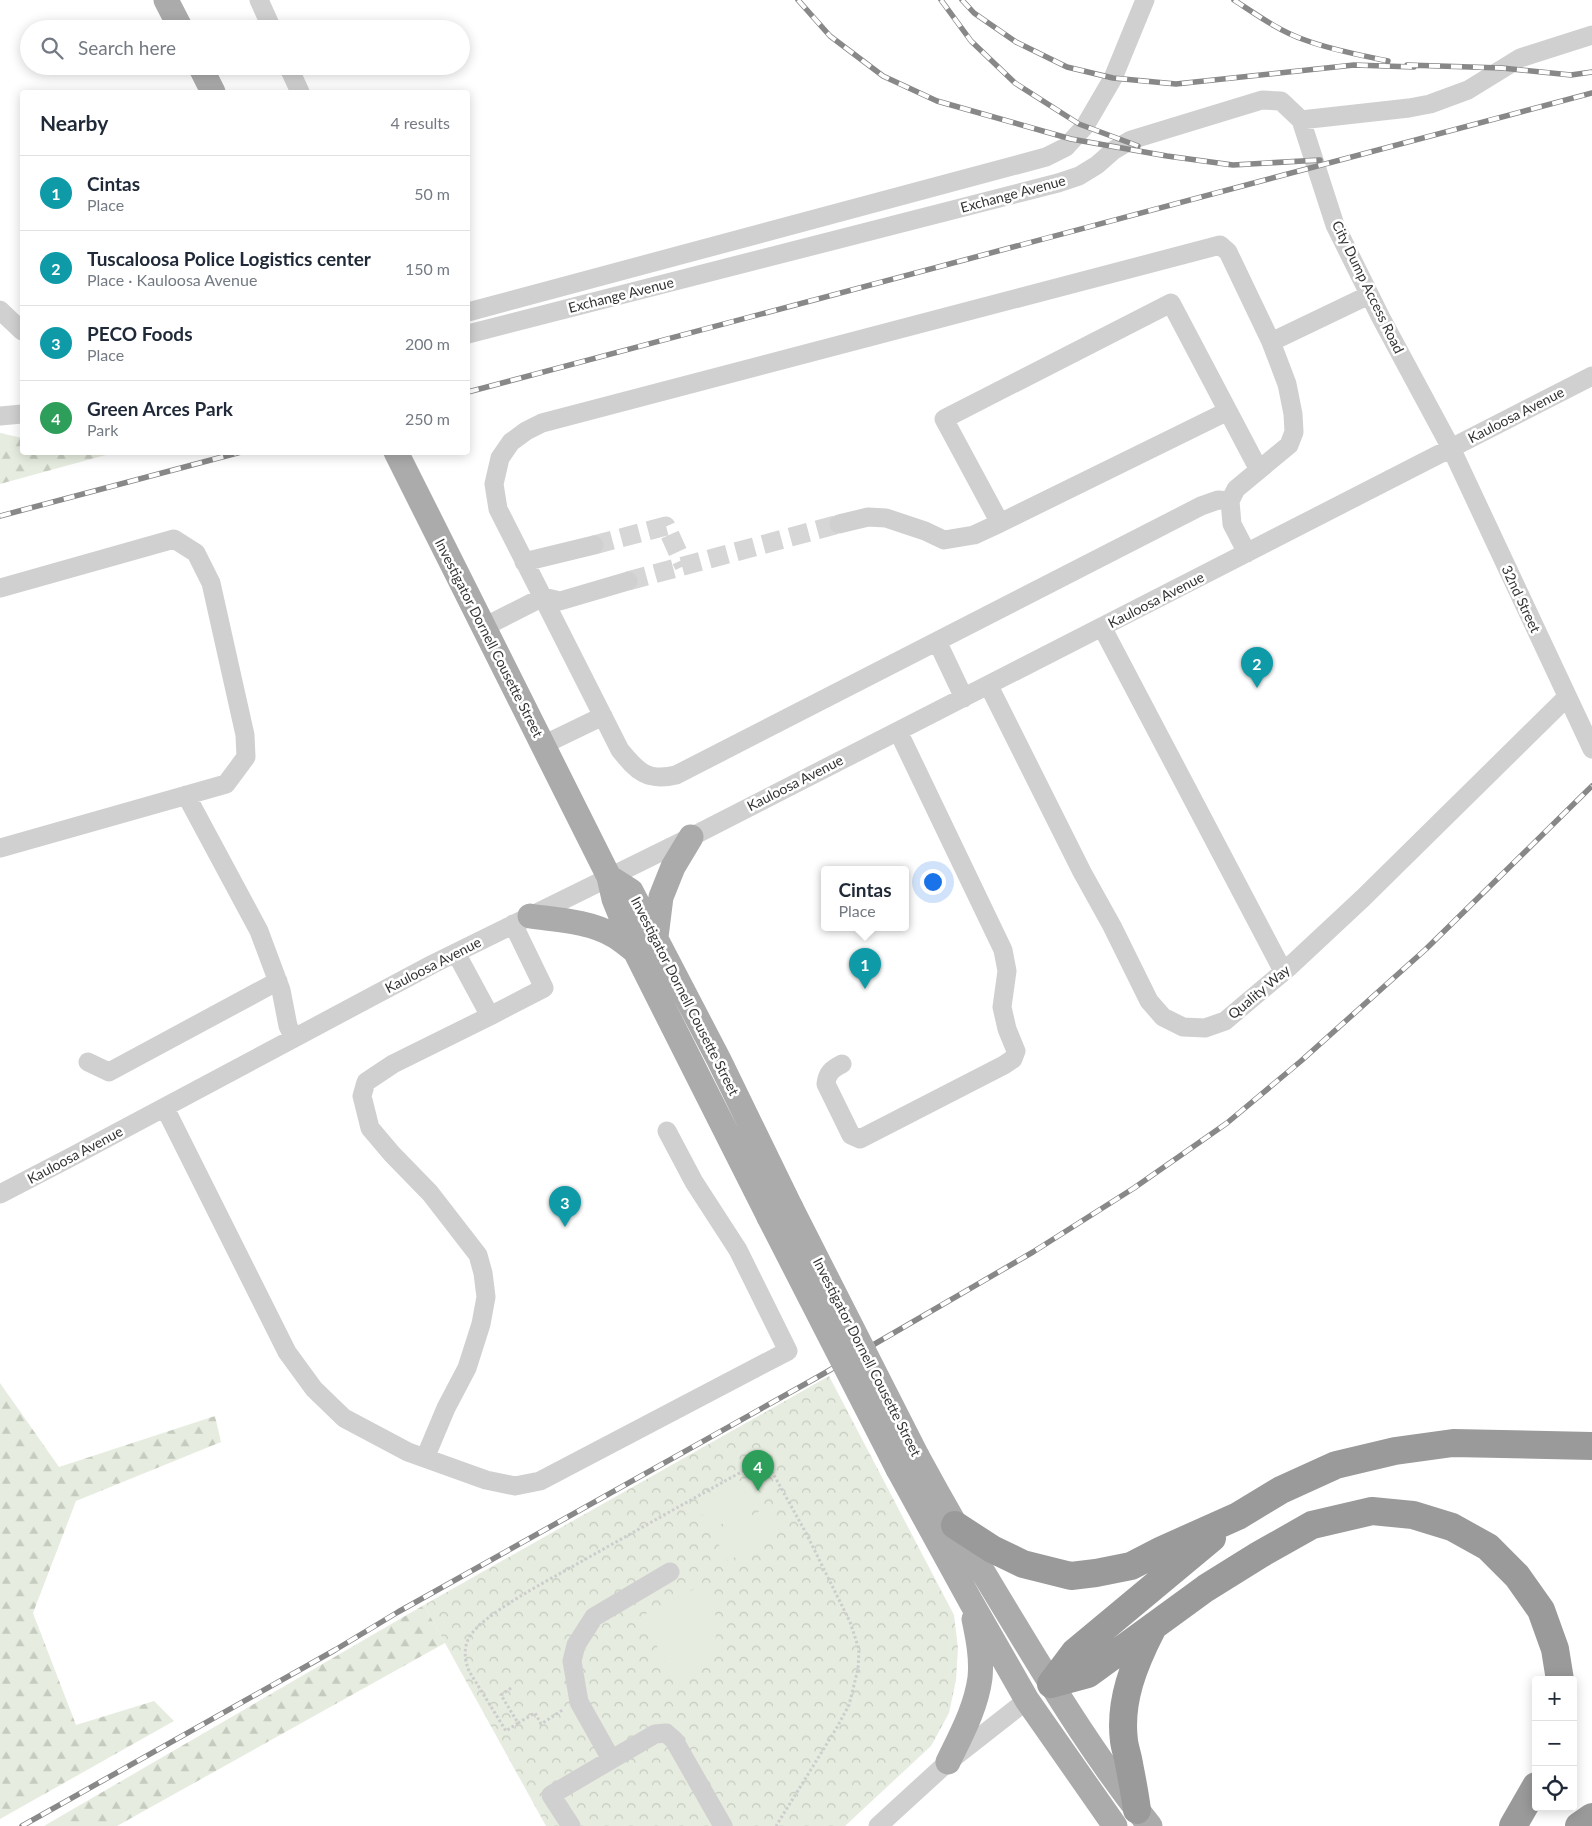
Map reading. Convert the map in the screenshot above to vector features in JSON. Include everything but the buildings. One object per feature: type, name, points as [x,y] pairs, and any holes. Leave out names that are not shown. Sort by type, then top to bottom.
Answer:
[{"type":"highway","points":[[955,1525],[992,1549],[1023,1564],[1071,1576],[1096,1573],[1131,1566],[1238,1516],[1281,1490],[1336,1465],[1395,1451],[1453,1443],[1592,1446]]},
{"type":"highway","points":[[1051,1684],[1088,1674],[1206,1588],[1312,1524],[1372,1512],[1413,1515],[1452,1528],[1488,1548],[1518,1576],[1540,1610],[1555,1648],[1559,1676]]},
{"type":"highway","points":[[1051,1684],[1075,1652],[1238,1516]]},
{"type":"highway","points":[[1144,1818],[1124,1742],[1123,1722],[1129,1682],[1153,1628]]},
{"type":"highway","points":[[1513,1826],[1532,1793]]},
{"type":"highway","points":[[1579,1826],[1592,1817]]},
{"type":"main road","points":[[166,0],[176,20]]},
{"type":"main road","points":[[204,75],[212,90]]},
{"type":"main road","name":"Investigator Dornell Cousette Street","points":[[398,455],[609,877],[614,899],[635,951],[780,1213],[908,1462],[971,1602],[1027,1700],[1115,1826]]},
{"type":"main road","points":[[656,938],[661,897],[673,867],[691,837]]},
{"type":"main road","name":"Investigator Dornell Cousette Street","points":[[609,877],[631,891],[719,1060],[780,1213]]},
{"type":"main road","points":[[521,920],[579,923],[615,936],[635,951]]},
{"type":"main road","name":"Investigator Dornell Cousette Street","points":[[908,1462],[955,1525],[1051,1684],[1106,1768],[1144,1818]]},
{"type":"main road","points":[[948,1762],[969,1719],[980,1678],[979,1648],[971,1602]]},
{"type":"main road","points":[[1027,1700],[1051,1684]]},
{"type":"street","points":[[260,0],[268,20]]},
{"type":"street","points":[[470,311],[1046,157],[1066,147],[1085,126],[1113,78],[1145,0]]},
{"type":"street","points":[[1301,120],[1389,111],[1430,104],[1468,90],[1520,58],[1592,35]]},
{"type":"street","points":[[292,75],[299,90]]},
{"type":"street","name":"Exchange Avenue","points":[[470,333],[1058,183],[1078,176],[1097,165],[1114,150],[1131,140],[1262,100],[1281,101],[1301,120]]},
{"type":"street","name":"City Dump Access Road","points":[[1301,120],[1335,225],[1369,294],[1451,448]]},
{"type":"street","points":[[1230,501],[1218,500],[1201,506],[676,775],[665,778],[647,776],[632,765],[620,750],[498,509],[494,484],[500,458],[512,442],[526,431],[542,423],[1220,245],[1228,252],[1271,342],[1287,384],[1293,414],[1294,432],[1289,445],[1236,489],[1230,501],[1232,524],[1246,553]]},
{"type":"street","points":[[1271,342],[1369,294]]},
{"type":"street","points":[[1000,523],[944,419],[1171,303],[1259,470]]},
{"type":"street","points":[[0,310],[20,329]]},
{"type":"street","name":"Kauloosa Avenue","points":[[0,1194],[456,952],[691,837],[989,686],[1592,376]]},
{"type":"street","points":[[839,524],[868,518],[886,518],[925,531],[944,540],[974,535],[1228,411]]},
{"type":"street","points":[[0,416],[20,414]]},
{"type":"street","name":"32nd Street","points":[[1451,448],[1592,749]]},
{"type":"street","points":[[0,588],[174,539],[196,553],[211,583],[245,734],[246,758],[226,784],[0,848]]},
{"type":"street","points":[[524,562],[594,545]]},
{"type":"street","points":[[484,627],[543,597],[560,601],[628,581]]},
{"type":"street","points":[[1102,627],[1284,971]]},
{"type":"street","points":[[937,641],[964,698]]},
{"type":"street","name":"Quality Way","points":[[989,686],[1149,1001],[1163,1017],[1183,1027],[1205,1028],[1225,1021],[1284,971],[1363,898],[1567,697]]},
{"type":"street","points":[[543,745],[603,716]]},
{"type":"street","points":[[842,1064],[834,1068],[827,1076],[826,1084],[851,1135],[860,1139],[1004,1065],[1013,1059],[1016,1051],[1007,1029],[1002,1007],[1007,971],[1003,950],[898,731]]},
{"type":"street","points":[[186,795],[259,931],[278,981],[288,1026],[294,1038]]},
{"type":"street","points":[[425,1458],[446,1408],[467,1368],[481,1324],[486,1297],[483,1273],[478,1255],[430,1193],[370,1128],[362,1096],[366,1082],[393,1064],[544,988],[521,920]]},
{"type":"street","points":[[456,952],[490,1016]]},
{"type":"street","points":[[88,1062],[109,1072],[278,981]]},
{"type":"street","points":[[165,1108],[287,1352],[314,1389],[344,1418],[408,1452],[486,1480],[515,1486],[540,1480],[788,1351],[738,1250],[694,1182],[667,1131]]},
{"type":"street","points":[[611,1759],[579,1702],[572,1661],[576,1644],[594,1617],[670,1572]]},
{"type":"street","points":[[878,1826],[948,1762],[1027,1700]]},
{"type":"street","points":[[571,1826],[551,1794],[655,1734],[666,1733],[674,1740],[723,1826]]},
{"type":"path","points":[[511,1688],[501,1695],[518,1724],[506,1731],[466,1664],[468,1638],[478,1627],[522,1595],[676,1507],[765,1459],[806,1533],[850,1622],[859,1648],[858,1669],[849,1705],[776,1826]]},
{"type":"green space","points":[[0,433],[20,438],[20,455],[106,455],[0,484]]},
{"type":"green space","points":[[829,1376],[954,1615],[958,1648],[956,1680],[949,1713],[931,1746],[845,1826],[546,1826],[424,1605]]},
{"type":"green space","points":[[0,1383],[59,1467],[215,1416],[221,1442],[76,1501],[33,1613],[76,1725],[154,1701],[174,1721],[0,1819]]},
{"type":"green space","points":[[749,1476],[763,1500],[711,1530],[697,1505]]},
{"type":"green space","points":[[767,1507],[781,1531],[728,1561],[714,1536]]},
{"type":"green space","points":[[702,1585],[717,1621],[715,1647],[700,1672],[677,1686],[642,1616]]},
{"type":"green space","points":[[424,1605],[445,1643],[117,1826],[44,1826]]},
{"type":"tunnel","points":[[628,581],[839,524]]},
{"type":"tunnel","points":[[594,545],[666,526],[684,566]]},
{"type":"railway","points":[[798,0],[830,36],[883,76],[937,101],[1071,139],[1167,156],[1233,165],[1320,160]]},
{"type":"railway","points":[[941,0],[971,41],[1015,83],[1079,124],[1138,146]]},
{"type":"railway","points":[[962,0],[974,13],[1016,42],[1067,67],[1113,78],[1176,84],[1354,65],[1414,67]]},
{"type":"railway","points":[[1234,0],[1286,32],[1315,44],[1388,61]]},
{"type":"railway","points":[[1407,65],[1502,68],[1571,75],[1592,72]]},
{"type":"railway","points":[[470,391],[1592,93]]},
{"type":"railway","points":[[0,516],[230,455]]},
{"type":"railway","points":[[22,1826],[335,1650],[398,1612],[823,1374],[1033,1252],[1134,1188],[1227,1123],[1301,1061],[1426,949],[1592,786]]},
{"type":"place","name":"Tuscaloosa Police Logistics center","points":[[1257,688]]},
{"type":"place","name":"Cintas","points":[[865,989]]},
{"type":"place","name":"PECO Foods","points":[[565,1227]]},
{"type":"place","name":"Green Arces Park","points":[[758,1491]]}]
